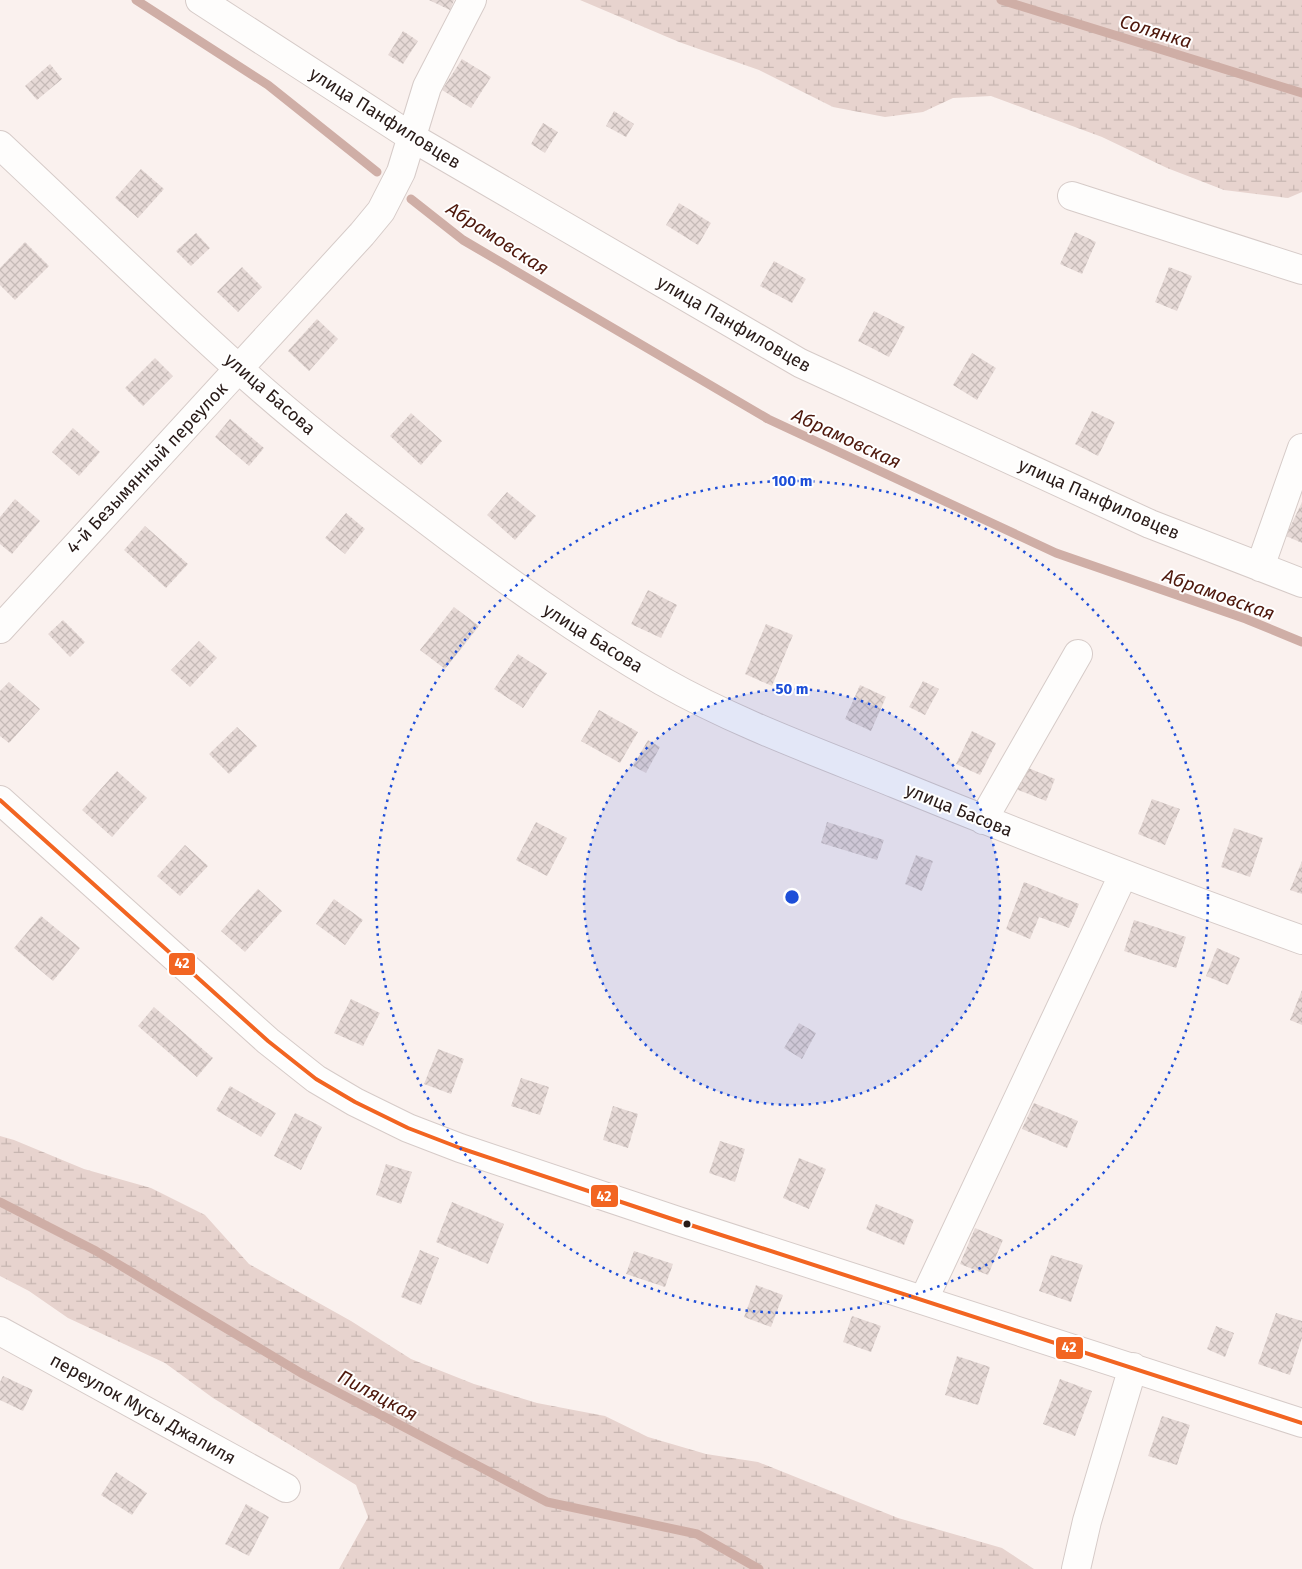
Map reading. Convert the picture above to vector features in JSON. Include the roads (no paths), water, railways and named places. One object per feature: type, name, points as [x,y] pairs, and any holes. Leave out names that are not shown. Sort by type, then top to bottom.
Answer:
[{"type":"street","name":"улица Панфиловцев","points":[[200,0],[413,138],[800,363],[1150,524],[1302,583]]},
{"type":"street","name":"4-й Безымянный переулок","points":[[0,628],[381,211],[401,172],[413,138],[427,87],[472,0]]},
{"type":"street","name":"улица Басова","points":[[0,145],[238,368],[358,469],[548,610],[614,652],[666,683],[726,713],[983,820],[1123,875],[1302,940]]},
{"type":"street","points":[[1072,196],[1302,270]]},
{"type":"street","points":[[1260,567],[1302,448]]},
{"type":"street","points":[[983,820],[1078,654]]},
{"type":"street","points":[[0,800],[268,1042],[316,1079],[355,1102],[408,1128],[460,1148],[1302,1423]]},
{"type":"street","points":[[924,1299],[1123,875]]},
{"type":"street","name":"переулок Мусы Джалиля","points":[[0,1331],[286,1488]]},
{"type":"street","points":[[1076,1569],[1087,1521],[1133,1367]]},
{"type":"waterway","name":"Абрамовская","points":[[136,0],[268,85],[377,172]]},
{"type":"waterway","name":"Солянка","points":[[1001,0],[1302,93]]},
{"type":"waterway","name":"Абрамовская","points":[[411,199],[463,240],[768,419],[1056,553],[1246,619],[1302,642]]},
{"type":"waterway","name":"Пиляцкая","points":[[0,1202],[96,1251],[301,1373],[547,1502],[697,1534],[759,1569]]}]
